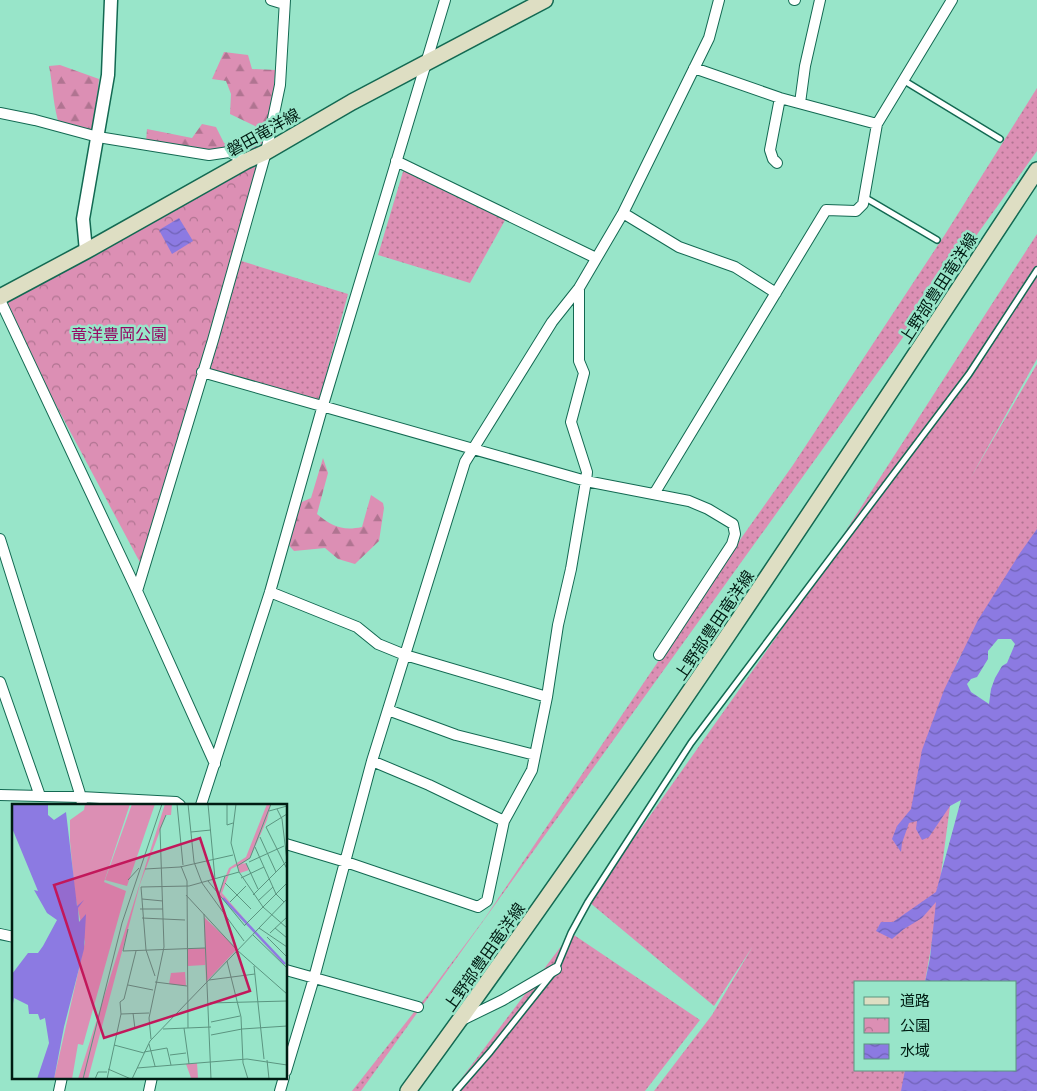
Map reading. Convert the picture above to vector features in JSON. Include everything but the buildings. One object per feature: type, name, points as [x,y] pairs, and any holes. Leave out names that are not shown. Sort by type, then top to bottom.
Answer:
[{"type":"main road","name":"磐田竜洋線","points":[[0,299],[246,161],[266,152],[352,102],[545,0]]},
{"type":"main road","name":"上野部豊田竜洋線","points":[[408,1091],[503,961],[680,706],[891,392],[1037,170]]},
{"type":"street","points":[[86,251],[83,219],[108,75],[111,0]]},
{"type":"street","points":[[137,591],[266,152],[280,85],[285,2],[271,0]]},
{"type":"street","points":[[201,804],[270,592],[323,405],[445,0]]},
{"type":"street","points":[[288,1064],[314,978],[372,761],[465,462],[552,322],[579,288],[622,213],[709,38],[718,0]]},
{"type":"street","points":[[800,103],[805,66],[820,0]]},
{"type":"street","points":[[654,494],[826,210],[856,211],[863,204],[877,124],[952,0]]},
{"type":"street","points":[[694,68],[780,98],[877,124]]},
{"type":"street","points":[[777,163],[772,159],[770,150],[780,98]]},
{"type":"street","points":[[0,113],[35,120],[98,137],[209,155],[229,152],[246,161]]},
{"type":"street","points":[[396,161],[596,258]]},
{"type":"street","points":[[622,213],[679,247],[736,267],[776,293]]},
{"type":"street","points":[[288,845],[346,862],[478,907],[487,901],[504,821],[532,770],[586,481],[587,472],[571,422],[584,373],[579,361],[579,288]]},
{"type":"street","points":[[0,299],[137,591],[215,764]]},
{"type":"street","points":[[202,372],[586,481],[689,501],[708,509],[733,524],[735,534],[732,544],[659,655]]},
{"type":"street","points":[[0,539],[81,801]]},
{"type":"street","points":[[270,592],[357,627],[378,644],[404,655],[547,697]]},
{"type":"street","points":[[0,684],[40,796]]},
{"type":"street","points":[[388,710],[456,734],[535,755]]},
{"type":"street","points":[[372,761],[429,785],[504,821]]},
{"type":"street","points":[[0,795],[40,796],[81,801],[176,802],[179,804]]},
{"type":"street","points":[[459,1022],[503,1000],[556,969]]},
{"type":"street","points":[[288,971],[418,1007]]},
{"type":"street","points":[[59,1091],[62,1078]]},
{"type":"street","points":[[149,1091],[152,1078]]},
{"type":"street","points":[[280,1091],[284,1078]]},
{"type":"lane","points":[[903,80],[1000,139]]},
{"type":"lane","points":[[864,197],[937,240]]},
{"type":"lane","points":[[456,1091],[490,1052],[556,969],[571,933],[588,902],[691,744],[969,374],[1037,270]]},
{"type":"green space","points":[[224,52],[248,55],[252,69],[276,70],[274,82],[275,111],[270,133],[257,156],[246,161],[232,150],[209,155],[146,142],[147,129],[192,138],[202,124],[216,127],[224,143],[253,143],[255,126],[230,114],[231,94],[226,81],[212,79]]},
{"type":"green space","points":[[60,65],[99,79],[97,98],[101,120],[92,129],[82,132],[60,127],[54,104],[49,66]]},
{"type":"green space","points":[[1037,88],[1037,151],[361,1091],[352,1091],[485,918],[742,537],[793,465],[944,236]]},
{"type":"green space","name":"竜洋豊岡公園","points":[[266,152],[144,570],[0,300]]},
{"type":"green space","points":[[405,165],[508,215],[470,283],[378,255]]},
{"type":"green space","points":[[1037,234],[1037,359],[970,479],[1037,364],[1037,532],[957,662],[950,806],[925,981],[854,981],[854,1071],[906,1071],[902,1091],[654,1091],[712,1015],[753,946],[714,1006],[589,902],[789,619]]},
{"type":"green space","points":[[235,259],[348,294],[318,404],[203,370]]},
{"type":"green space","points":[[323,458],[328,473],[317,514],[338,527],[362,527],[371,495],[383,503],[384,508],[379,541],[355,564],[338,559],[325,548],[294,551],[285,541],[295,505],[311,498]]},
{"type":"green space","points":[[571,933],[700,1020],[645,1091],[452,1091]]},
{"type":"water","points":[[179,218],[193,241],[172,254],[159,230]]},
{"type":"water","points":[[1037,529],[1037,1091],[901,1091],[905,1071],[1017,1071],[1017,981],[925,981],[930,958],[936,902],[922,918],[892,939],[876,931],[881,922],[893,922],[936,892],[961,800],[950,806],[929,837],[922,840],[916,829],[917,821],[909,823],[901,852],[892,839],[897,826],[911,809],[922,750],[944,690],[978,620]],"holes":[[[998,639],[1011,639],[1015,644],[1007,663],[1002,666],[995,678],[989,704],[971,692],[967,684],[971,679],[977,677],[988,659],[988,651]]]}]
